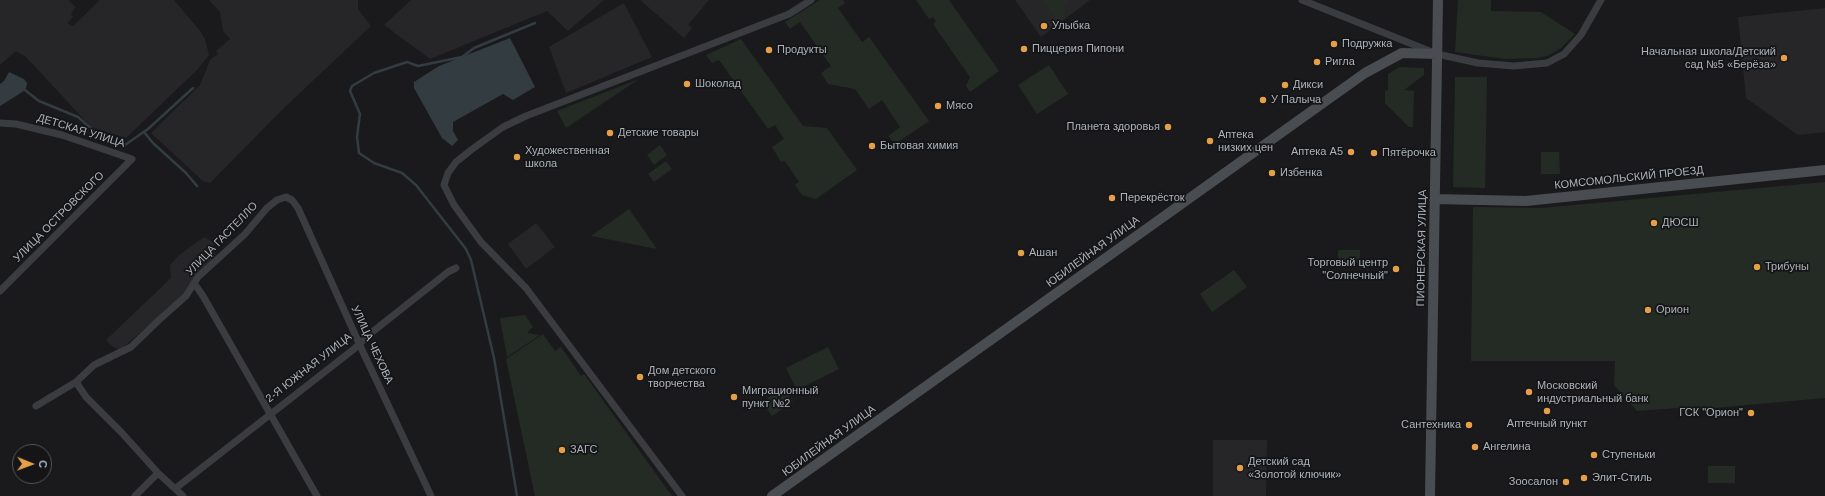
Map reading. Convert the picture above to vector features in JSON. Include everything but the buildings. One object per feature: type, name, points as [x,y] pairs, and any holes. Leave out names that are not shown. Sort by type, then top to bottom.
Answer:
[{"type":"main road","name":"ПИОНЕРСКАЯ УЛИЦА","points":[[1430,496],[1438,0]]},
{"type":"main road","points":[[1402,53],[1437,54]]},
{"type":"main road","name":"ЮБИЛЕЙНАЯ УЛИЦА","points":[[772,496],[1365,73],[1402,53]]},
{"type":"main road","name":"КОМСОМОЛЬСКИЙ ПРОЕЗД","points":[[1434,199],[1526,201],[1825,170]]},
{"type":"street","points":[[682,496],[526,288],[481,242],[454,205],[444,185],[448,173],[456,162],[470,150],[503,127],[526,116],[789,14],[811,0]]},
{"type":"street","points":[[1302,0],[1437,54],[1478,63],[1504,66],[1527,66],[1547,62],[1564,54],[1581,35],[1601,0]]},
{"type":"street","points":[[1402,40],[1402,53]]},
{"type":"street","name":"ДЕТСКАЯ УЛИЦА","points":[[0,123],[16,124],[62,135],[132,158]]},
{"type":"street","name":"УЛИЦА ОСТРОВСКОГО","points":[[0,291],[132,158]]},
{"type":"street","name":"УЛИЦА ГАСТЕЛЛО","points":[[36,406],[76,382],[94,365],[131,347],[186,296],[198,277],[245,234],[277,200],[286,197],[295,202]]},
{"type":"street","name":"УЛИЦА ЧЕХОВА","points":[[295,202],[359,344],[432,496]]},
{"type":"street","name":"2-Я ЮЖНАЯ УЛИЦА","points":[[176,488],[448,272],[456,268]]},
{"type":"street","points":[[194,283],[203,296],[317,496]]},
{"type":"street","points":[[76,382],[83,394],[122,433],[158,473],[184,496]]},
{"type":"street","points":[[135,496],[158,473]]},
{"type":"shaded area","points":[[0,0],[68,0],[76,7],[71,14],[73,17],[67,23],[73,26],[100,0],[174,0],[201,32],[205,39],[209,55],[197,70],[126,138],[91,127],[26,57],[16,51],[0,65]]},
{"type":"shaded area","points":[[209,0],[358,0],[358,9],[371,26],[284,108],[210,183],[203,181],[151,133],[200,85],[210,60],[218,54],[216,51],[230,39],[223,31],[220,12]]},
{"type":"shaded area","points":[[411,0],[604,0],[568,31],[547,11],[430,59],[384,25]]},
{"type":"shaded area","points":[[640,0],[709,0],[688,25],[692,28],[684,38]]},
{"type":"shaded area","points":[[820,0],[843,0],[845,3],[838,8],[862,42],[869,37],[929,121],[895,144],[888,136],[900,127],[882,100],[869,109],[855,89],[828,84],[821,73],[831,66],[800,22],[790,29],[785,22]]},
{"type":"shaded area","points":[[916,0],[949,0],[999,71],[970,92],[966,86],[970,77],[933,24],[936,21],[933,17],[929,19]]},
{"type":"shaded area","name":"Улыбка","points":[[1015,0],[1090,0],[1041,37]]},
{"type":"shaded area","points":[[1042,0],[1068,0],[1070,3],[1062,9],[1066,15],[1058,21]]},
{"type":"shaded area","points":[[1458,0],[1491,0],[1491,11],[1541,12],[1575,34],[1561,48],[1547,56],[1538,58],[1505,59],[1455,52]]},
{"type":"shaded area","points":[[624,3],[652,57],[566,93],[549,47]]},
{"type":"shaded area","name":"Начальная школа/Детский сад №5 «Берёза»","points":[[1825,8],[1825,132],[1798,135],[1746,98],[1738,17]]},
{"type":"shaded area","points":[[510,38],[535,87],[513,100],[503,94],[453,122],[453,131],[458,140],[452,146],[442,138],[414,88],[414,82],[439,66]]},
{"type":"shaded area","points":[[741,39],[803,126],[827,128],[857,170],[816,199],[802,195],[795,185],[799,182],[785,161],[781,162],[772,147],[784,139],[775,125],[768,129],[719,60],[712,63],[706,55]]},
{"type":"shaded area","points":[[1049,65],[1068,94],[1037,114],[1018,85]]},
{"type":"shaded area","points":[[1400,67],[1424,68],[1424,75],[1404,90],[1414,91],[1413,127],[1409,127],[1385,103],[1385,91],[1388,90],[1388,74]]},
{"type":"shaded area","points":[[9,72],[24,79],[27,83],[26,88],[24,91],[0,106],[0,84],[4,81]]},
{"type":"shaded area","points":[[1455,77],[1487,77],[1485,188],[1453,187]]},
{"type":"shaded area","points":[[639,79],[566,128],[557,111]]},
{"type":"shaded area","points":[[660,145],[667,155],[654,165],[647,155]]},
{"type":"shaded area","points":[[1541,152],[1559,152],[1560,174],[1541,174]]},
{"type":"shaded area","points":[[666,161],[672,169],[654,182],[648,174]]},
{"type":"shaded area","name":"Орион","points":[[1825,182],[1825,398],[1681,411],[1678,411],[1678,408],[1637,411],[1614,385],[1615,361],[1471,361],[1473,207],[1541,208]]},
{"type":"shaded area","points":[[629,209],[657,249],[591,236]]},
{"type":"shaded area","points":[[536,223],[555,247],[526,269],[508,244]]},
{"type":"shaded area","points":[[204,237],[213,242],[215,258],[186,293],[120,350],[113,347],[106,340],[171,278],[170,265],[178,256]]},
{"type":"shaded area","points":[[1338,250],[1360,250],[1360,263],[1338,263]]},
{"type":"shaded area","points":[[1234,270],[1247,287],[1212,312],[1200,294]]},
{"type":"shaded area","points":[[525,315],[533,327],[527,333],[540,335],[507,357],[500,318]]},
{"type":"shaded area","points":[[543,334],[555,351],[561,347],[581,376],[584,374],[672,496],[535,496],[506,359]]},
{"type":"shaded area","points":[[828,347],[839,369],[797,390],[786,368]]},
{"type":"shaded area","points":[[783,388],[793,402],[772,416],[762,402]]},
{"type":"shaded area","name":"Детский сад «Золотой ключик»","points":[[1213,440],[1267,440],[1266,496],[1213,496]]},
{"type":"shaded area","points":[[1708,466],[1735,466],[1735,483],[1708,483]]},
{"type":"waterway","points":[[517,496],[494,358],[471,260],[466,249],[416,185],[402,173],[374,163],[359,153],[357,137],[360,114],[350,91],[352,86],[374,73],[407,62],[418,66],[462,57],[474,48],[535,23]]},
{"type":"waterway","points":[[25,90],[39,101],[78,117],[102,138],[125,145],[148,129],[193,88]]},
{"type":"waterway","points":[[144,132],[153,143],[186,173],[197,186]]},
{"type":"place","name":"Улыбка","points":[[1044,26]]},
{"type":"place","name":"Подружка","points":[[1334,44]]},
{"type":"place","name":"Пиццерия Пипони","points":[[1024,49]]},
{"type":"place","name":"Продукты","points":[[769,50]]},
{"type":"place","name":"Начальная школа/Детский сад №5 «Берёза»","points":[[1784,58]]},
{"type":"place","name":"Ригла","points":[[1317,62]]},
{"type":"place","name":"Шоколад","points":[[687,84]]},
{"type":"place","name":"Дикси","points":[[1285,85]]},
{"type":"place","name":"У Палыча","points":[[1263,100]]},
{"type":"place","name":"Мясо","points":[[938,106]]},
{"type":"place","name":"Планета здоровья","points":[[1168,127]]},
{"type":"place","name":"Детские товары","points":[[610,133]]},
{"type":"place","name":"Аптека низких цен","points":[[1210,141]]},
{"type":"place","name":"Бытовая химия","points":[[872,146]]},
{"type":"place","name":"Аптека А5","points":[[1351,152]]},
{"type":"place","name":"Пятёрочка","points":[[1374,153]]},
{"type":"place","name":"Художественная школа","points":[[517,157]]},
{"type":"place","name":"Избенка","points":[[1272,173]]},
{"type":"place","name":"Перекрёсток","points":[[1112,198]]},
{"type":"place","name":"ДЮСШ","points":[[1654,223]]},
{"type":"place","name":"Ашан","points":[[1021,253]]},
{"type":"place","name":"Трибуны","points":[[1757,267]]},
{"type":"place","name":"Торговый центр \"Солнечный\"","points":[[1396,269]]},
{"type":"place","name":"Орион","points":[[1648,310]]},
{"type":"place","name":"Дом детского творчества","points":[[640,377]]},
{"type":"place","name":"Московский индустриальный банк","points":[[1529,392]]},
{"type":"place","name":"Миграционный пункт №2","points":[[734,397]]},
{"type":"place","name":"Аптечный пункт","points":[[1547,411]]},
{"type":"place","name":"ГСК \"Орион\"","points":[[1751,413]]},
{"type":"place","name":"Сантехника","points":[[1469,425]]},
{"type":"place","name":"Ангелина","points":[[1475,447]]},
{"type":"place","name":"ЗАГС","points":[[562,450]]},
{"type":"place","name":"Ступеньки","points":[[1594,455]]},
{"type":"place","name":"Детский сад «Золотой ключик»","points":[[1240,468]]},
{"type":"place","name":"Элит-Cтиль","points":[[1584,478]]},
{"type":"place","name":"Зоосалон","points":[[1566,482]]}]
